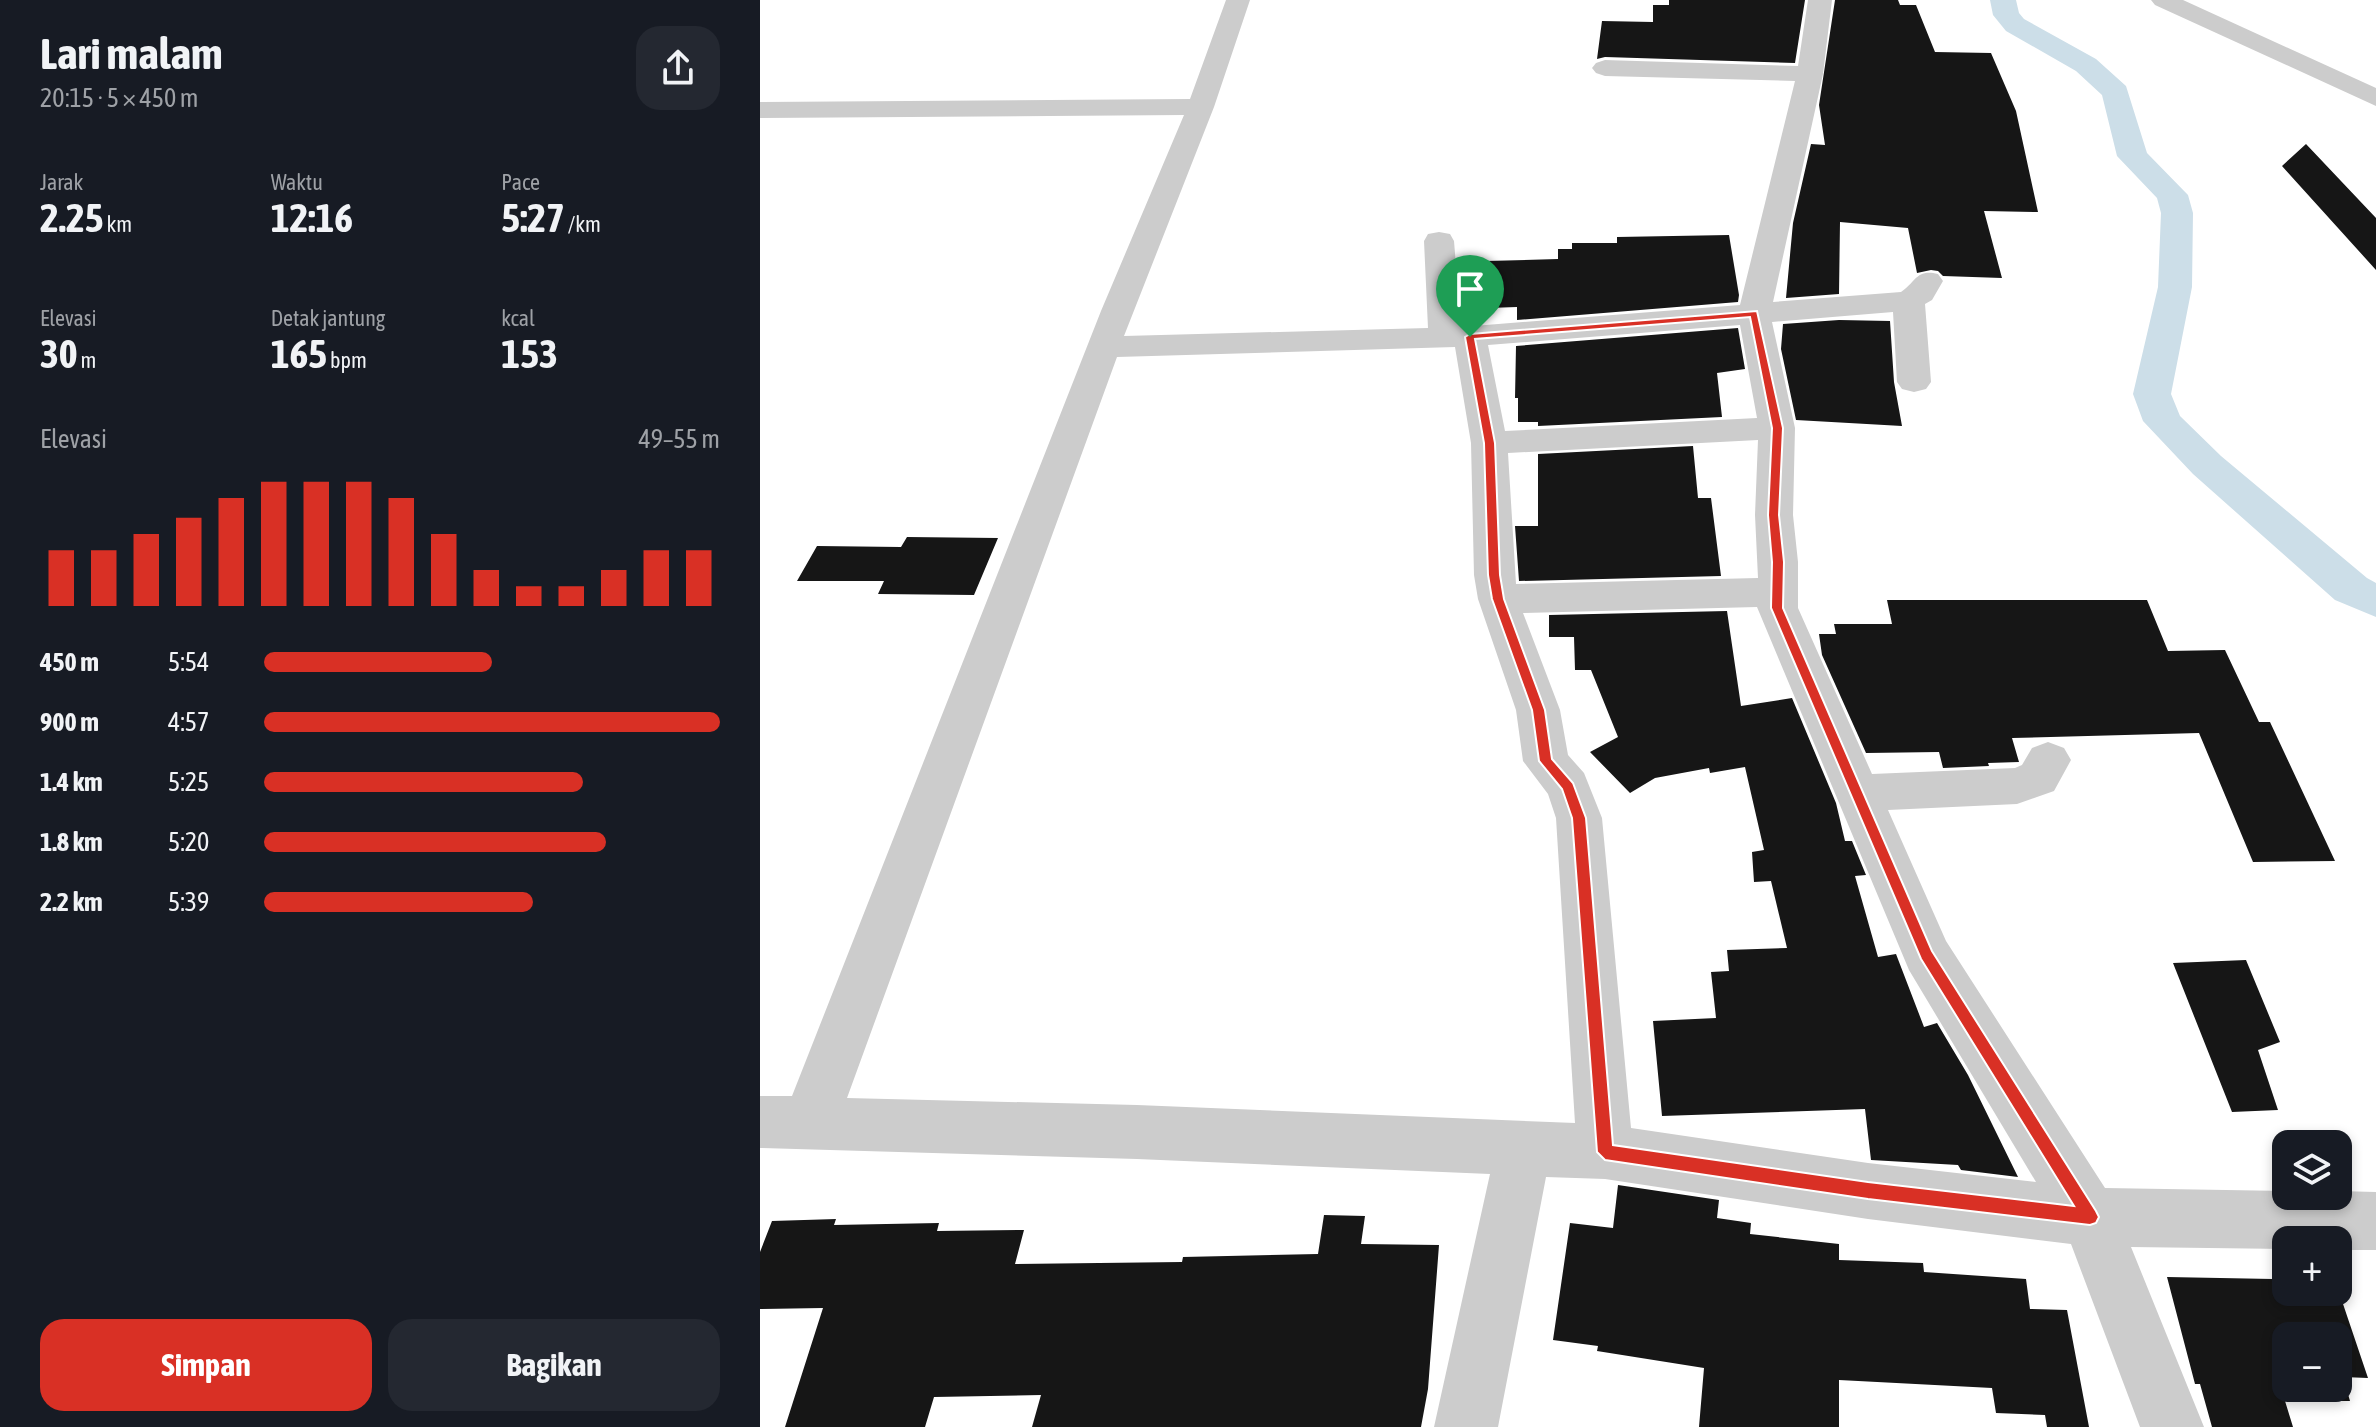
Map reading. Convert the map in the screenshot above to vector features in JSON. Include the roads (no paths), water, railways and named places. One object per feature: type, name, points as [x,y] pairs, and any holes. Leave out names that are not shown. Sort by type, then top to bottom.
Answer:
[{"type":"street","points":[[1238,0],[1201,107],[784,1124],[1152,1133],[1524,1147],[1605,1152],[1868,1191],[2090,1217],[2376,1221]]},
{"type":"street","points":[[1820,0],[1810,74],[1754,313],[1777,428],[1774,515],[1777,608],[1927,954],[2090,1217],[2172,1427]]},
{"type":"street","points":[[2163,0],[2376,98]]},
{"type":"street","points":[[1605,68],[1810,74]]},
{"type":"street","points":[[760,110],[1201,107]]},
{"type":"street","points":[[1439,241],[1457,337],[1489,443],[1494,575],[1498,599],[1538,710],[1546,761],[1568,786],[1579,818],[1605,1152]]},
{"type":"street","points":[[1104,347],[1457,337],[1754,313],[1918,291],[1914,382]]},
{"type":"street","points":[[1489,443],[1777,428]]},
{"type":"street","points":[[1498,599],[1778,592]]},
{"type":"street","points":[[1858,793],[2017,786],[2038,778],[2048,760]]},
{"type":"street","points":[[1466,1427],[1524,1147]]},
{"type":"waterway","points":[[2003,0],[2006,15],[2015,25],[2086,65],[2116,92],[2132,156],[2172,195],[2177,213],[2175,287],[2152,394],[2162,421],[2207,465],[2351,589],[2376,601]]}]
